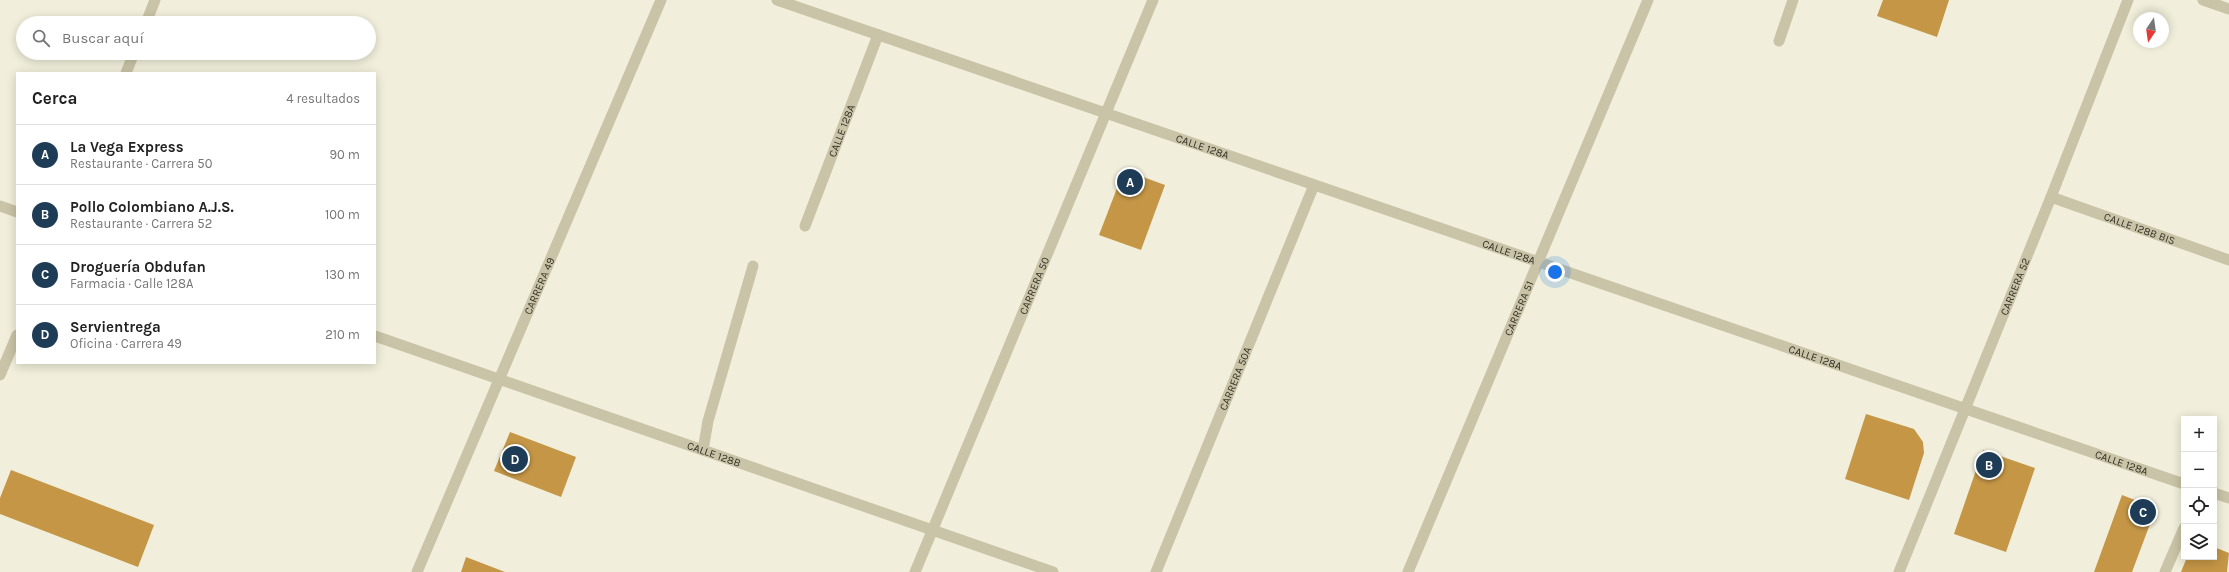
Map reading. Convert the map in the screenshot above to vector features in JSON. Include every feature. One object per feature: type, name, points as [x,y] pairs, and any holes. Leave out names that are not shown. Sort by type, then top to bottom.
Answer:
[{"type":"street","points":[[149,16],[155,0]]},
{"type":"street","name":"CARRERA 49","points":[[416,572],[500,379],[661,0]]},
{"type":"street","name":"CALLE 128A","points":[[777,0],[2181,483]]},
{"type":"street","name":"CARRERA 50","points":[[915,572],[1153,0]]},
{"type":"street","name":"CARRERA 51","points":[[1408,572],[1648,0]]},
{"type":"street","points":[[1779,41],[1793,0]]},
{"type":"street","name":"CARRERA 52","points":[[1899,572],[2051,197],[2128,0]]},
{"type":"street","points":[[2203,0],[2229,9]]},
{"type":"street","name":"CALLE 128A","points":[[805,226],[878,35]]},
{"type":"street","points":[[126,72],[131,60]]},
{"type":"street","name":"CARRERA 50A","points":[[1156,572],[1314,185]]},
{"type":"street","name":"CALLE 128B BIS","points":[[2051,197],[2229,260]]},
{"type":"street","points":[[0,206],[16,212]]},
{"type":"street","points":[[703,450],[708,421],[753,266]]},
{"type":"street","name":"CALLE 128B","points":[[376,336],[1053,572]]},
{"type":"street","points":[[0,375],[16,337]]},
{"type":"street","points":[[2217,495],[2229,498]]},
{"type":"street","points":[[2165,572],[2181,535]]},
{"type":"building","points":[[1883,0],[1949,0],[1937,37],[1877,16]]},
{"type":"building","points":[[1124,170],[1165,185],[1141,250],[1099,235]]},
{"type":"building","points":[[1866,414],[1914,429],[1923,442],[1924,453],[1909,500],[1845,479]]},
{"type":"building","points":[[510,432],[576,457],[561,497],[494,471]]},
{"type":"building","points":[[1983,450],[2035,468],[2006,552],[1954,534]]},
{"type":"building","points":[[11,470],[154,525],[138,567],[0,514],[0,498]]},
{"type":"building","points":[[2122,495],[2156,508],[2132,572],[2094,572]]},
{"type":"building","points":[[2217,548],[2229,553],[2227,572],[2181,572],[2186,560],[2217,560]]},
{"type":"building","points":[[466,557],[505,572],[461,572]]},
{"type":"place","name":"La Vega Express","points":[[1130,182]]},
{"type":"place","name":"Servientrega","points":[[515,459]]},
{"type":"place","name":"Pollo Colombiano A.J.S.","points":[[1989,465]]},
{"type":"place","name":"Droguería Obdufan","points":[[2143,512]]}]
